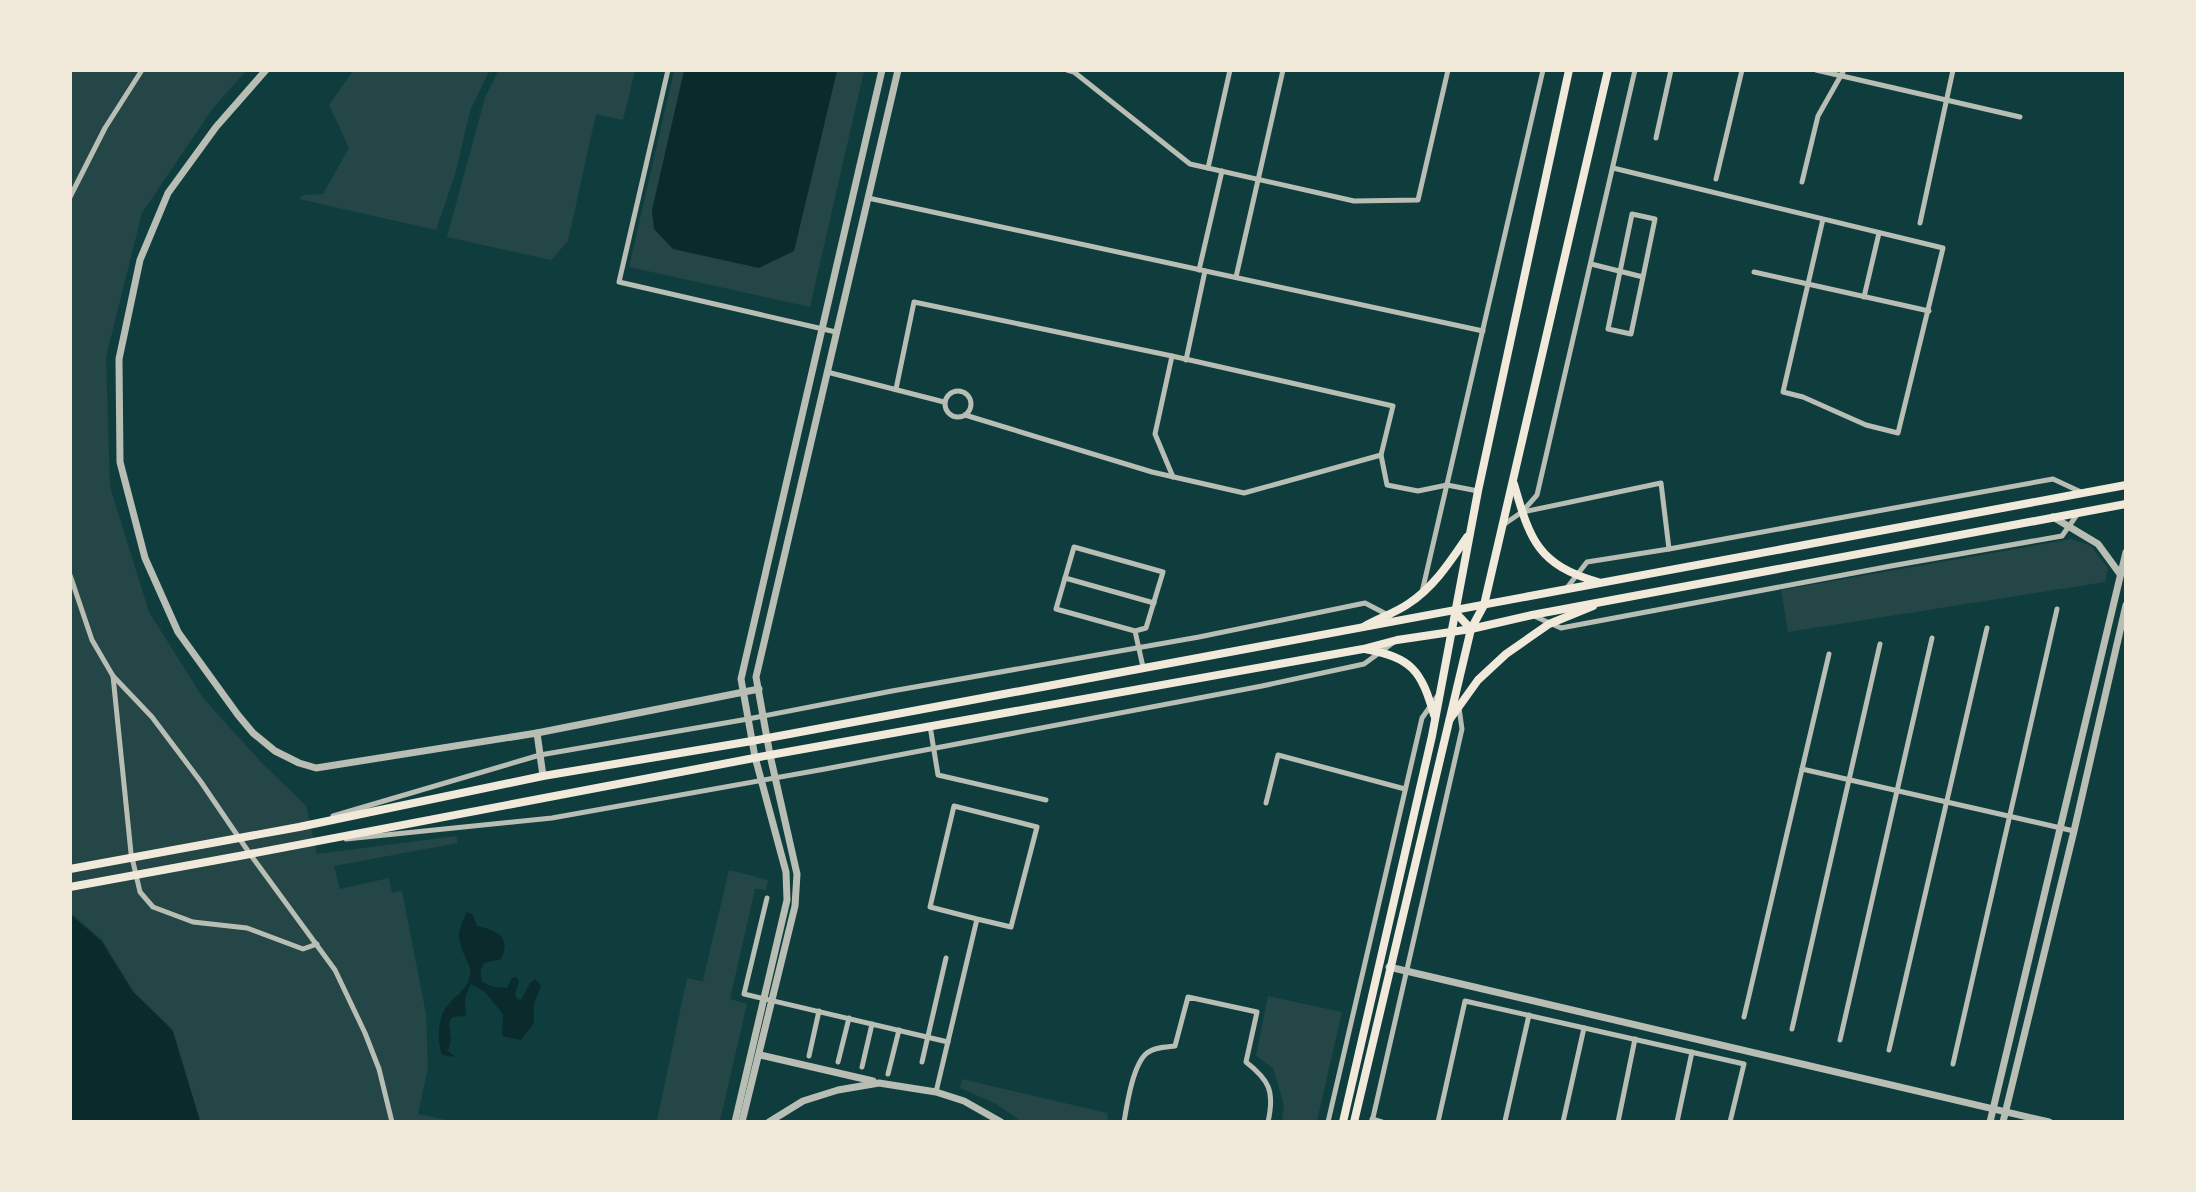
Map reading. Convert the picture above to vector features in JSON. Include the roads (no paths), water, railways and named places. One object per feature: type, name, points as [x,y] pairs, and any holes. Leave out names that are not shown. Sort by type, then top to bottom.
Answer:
[{"type":"highway","points":[[70,869],[299,827],[543,776],[752,741],[2126,485]]},
{"type":"highway","points":[[70,886],[250,854],[770,754],[1363,649],[1397,640],[1471,629],[1532,615],[2126,504]]},
{"type":"main road","points":[[1343,1122],[1435,719],[1469,533],[1569,70]]},
{"type":"main road","points":[[1354,1122],[1471,629],[1484,605],[1608,70]]},
{"type":"main road","points":[[1513,480],[1522,512],[1539,549],[1556,565],[1576,576],[1598,582]]},
{"type":"main road","points":[[1365,626],[1406,606],[1421,594],[1444,572],[1469,533]]},
{"type":"main road","points":[[1448,723],[1478,680],[1506,654],[1549,624],[1601,603]]},
{"type":"main road","points":[[1454,611],[1471,629]]},
{"type":"main road","points":[[1363,649],[1401,659],[1415,670],[1425,685],[1435,719]]},
{"type":"street","points":[[70,197],[105,128],[142,70]]},
{"type":"street","points":[[266,70],[216,127],[168,193],[140,260],[119,359],[120,462],[145,558],[178,632],[238,715],[253,733],[268,745],[298,763],[316,768],[537,733],[759,689]]},
{"type":"street","points":[[668,70],[619,282],[836,332]]},
{"type":"street","points":[[742,1122],[760,1054],[787,900],[786,872],[755,758],[741,679],[882,70]]},
{"type":"street","points":[[735,1122],[795,906],[797,874],[770,754],[756,677],[898,70]]},
{"type":"street","points":[[1067,70],[1074,72],[1190,164],[1354,201],[1418,200],[1448,70]]},
{"type":"street","points":[[1208,168],[1230,70]]},
{"type":"street","points":[[1236,277],[1283,70]]},
{"type":"street","points":[[1421,594],[1544,70]]},
{"type":"street","points":[[1503,525],[1522,512],[1537,495],[1635,70]]},
{"type":"street","points":[[1656,138],[1671,70]]},
{"type":"street","points":[[1716,179],[1742,70]]},
{"type":"street","points":[[1816,70],[1842,73],[2020,117]]},
{"type":"street","points":[[1920,223],[1953,70]]},
{"type":"street","points":[[1802,182],[1818,116],[1842,73]]},
{"type":"street","points":[[1613,168],[1943,248],[1898,433],[1866,425],[1803,397],[1783,392],[1823,219]]},
{"type":"street","points":[[1186,360],[1222,171]]},
{"type":"street","points":[[868,198],[1483,331]]},
{"type":"street","points":[[1632,214],[1655,219],[1643,276],[1631,334],[1608,329],[1632,214]]},
{"type":"street","points":[[1864,297],[1879,233]]},
{"type":"street","points":[[1591,264],[1643,276]]},
{"type":"street","points":[[1754,272],[1929,311]]},
{"type":"street","points":[[896,389],[914,302],[1172,356],[1393,406],[1381,455],[1386,485],[1418,491],[1447,485],[1478,491]]},
{"type":"street","points":[[1172,356],[1155,434],[1173,477]]},
{"type":"street","points":[[827,372],[944,402]]},
{"type":"street","points":[[944,402],[952,391],[965,392],[972,404],[965,415]]},
{"type":"street","points":[[944,402],[949,414],[957,417],[965,415],[1152,472],[1244,493],[1381,455]]},
{"type":"street","points":[[1566,589],[1587,562],[2053,479],[2081,492]]},
{"type":"street","points":[[1522,512],[1661,483],[1669,549]]},
{"type":"street","points":[[1532,615],[1561,628],[2062,536],[2079,512]]},
{"type":"street","points":[[2053,517],[2098,544],[2120,574]]},
{"type":"street","points":[[1074,547],[1163,572],[1154,603],[1146,628],[1135,632],[1056,609],[1074,547]]},
{"type":"street","points":[[1990,1122],[2126,552]]},
{"type":"street","points":[[70,575],[92,640],[113,676],[152,717],[201,782],[250,854],[317,944],[345,988],[379,1069],[392,1122]]},
{"type":"street","points":[[1065,578],[1154,603]]},
{"type":"street","points":[[299,827],[540,755],[1139,647],[1365,603],[1400,621]]},
{"type":"street","points":[[2002,1122],[2074,831],[2126,605]]},
{"type":"street","points":[[1953,1064],[2057,609]]},
{"type":"street","points":[[1889,1050],[1987,628]]},
{"type":"street","points":[[1135,632],[1143,667]]},
{"type":"street","points":[[1840,1040],[1932,638]]},
{"type":"street","points":[[308,843],[552,818],[934,748],[1330,672],[1364,664],[1397,640]]},
{"type":"street","points":[[1792,1029],[1880,644]]},
{"type":"street","points":[[1744,1017],[1829,654]]},
{"type":"street","points":[[113,676],[131,853],[140,892],[146,901],[153,907],[193,922],[247,928],[303,949],[317,944]]},
{"type":"street","points":[[1328,1122],[1422,718],[1430,703],[1440,692]]},
{"type":"street","points":[[1382,1122],[1372,1120],[1462,729],[1456,696]]},
{"type":"street","points":[[930,726],[938,775],[1046,800]]},
{"type":"street","points":[[537,733],[543,776]]},
{"type":"street","points":[[1266,804],[1278,755],[1405,789]]},
{"type":"street","points":[[1802,769],[2074,831]]},
{"type":"street","points":[[954,806],[1037,827],[1011,927],[977,919],[930,907],[954,806]]},
{"type":"street","points":[[767,898],[744,994],[948,1041]]},
{"type":"street","points":[[936,1092],[977,919]]},
{"type":"street","points":[[921,1062],[946,958]]},
{"type":"street","points":[[1389,967],[2049,1122]]},
{"type":"street","points":[[1124,1122],[1132,1080],[1146,1053],[1158,1048],[1175,1046],[1188,996],[1257,1012],[1246,1062],[1263,1075],[1269,1088],[1268,1122]]},
{"type":"street","points":[[1438,1122],[1465,1001],[1744,1064],[1730,1122]]},
{"type":"street","points":[[809,1056],[819,1011]]},
{"type":"street","points":[[1505,1121],[1529,1015]]},
{"type":"street","points":[[838,1062],[849,1018]]},
{"type":"street","points":[[862,1067],[872,1024]]},
{"type":"street","points":[[1563,1122],[1584,1028]]},
{"type":"street","points":[[888,1074],[899,1030]]},
{"type":"street","points":[[1618,1122],[1635,1040]]},
{"type":"street","points":[[1677,1122],[1692,1052]]},
{"type":"street","points":[[760,1054],[879,1083],[936,1092],[964,1101],[1001,1122]]},
{"type":"street","points":[[769,1122],[803,1101],[838,1090],[879,1083]]}]
